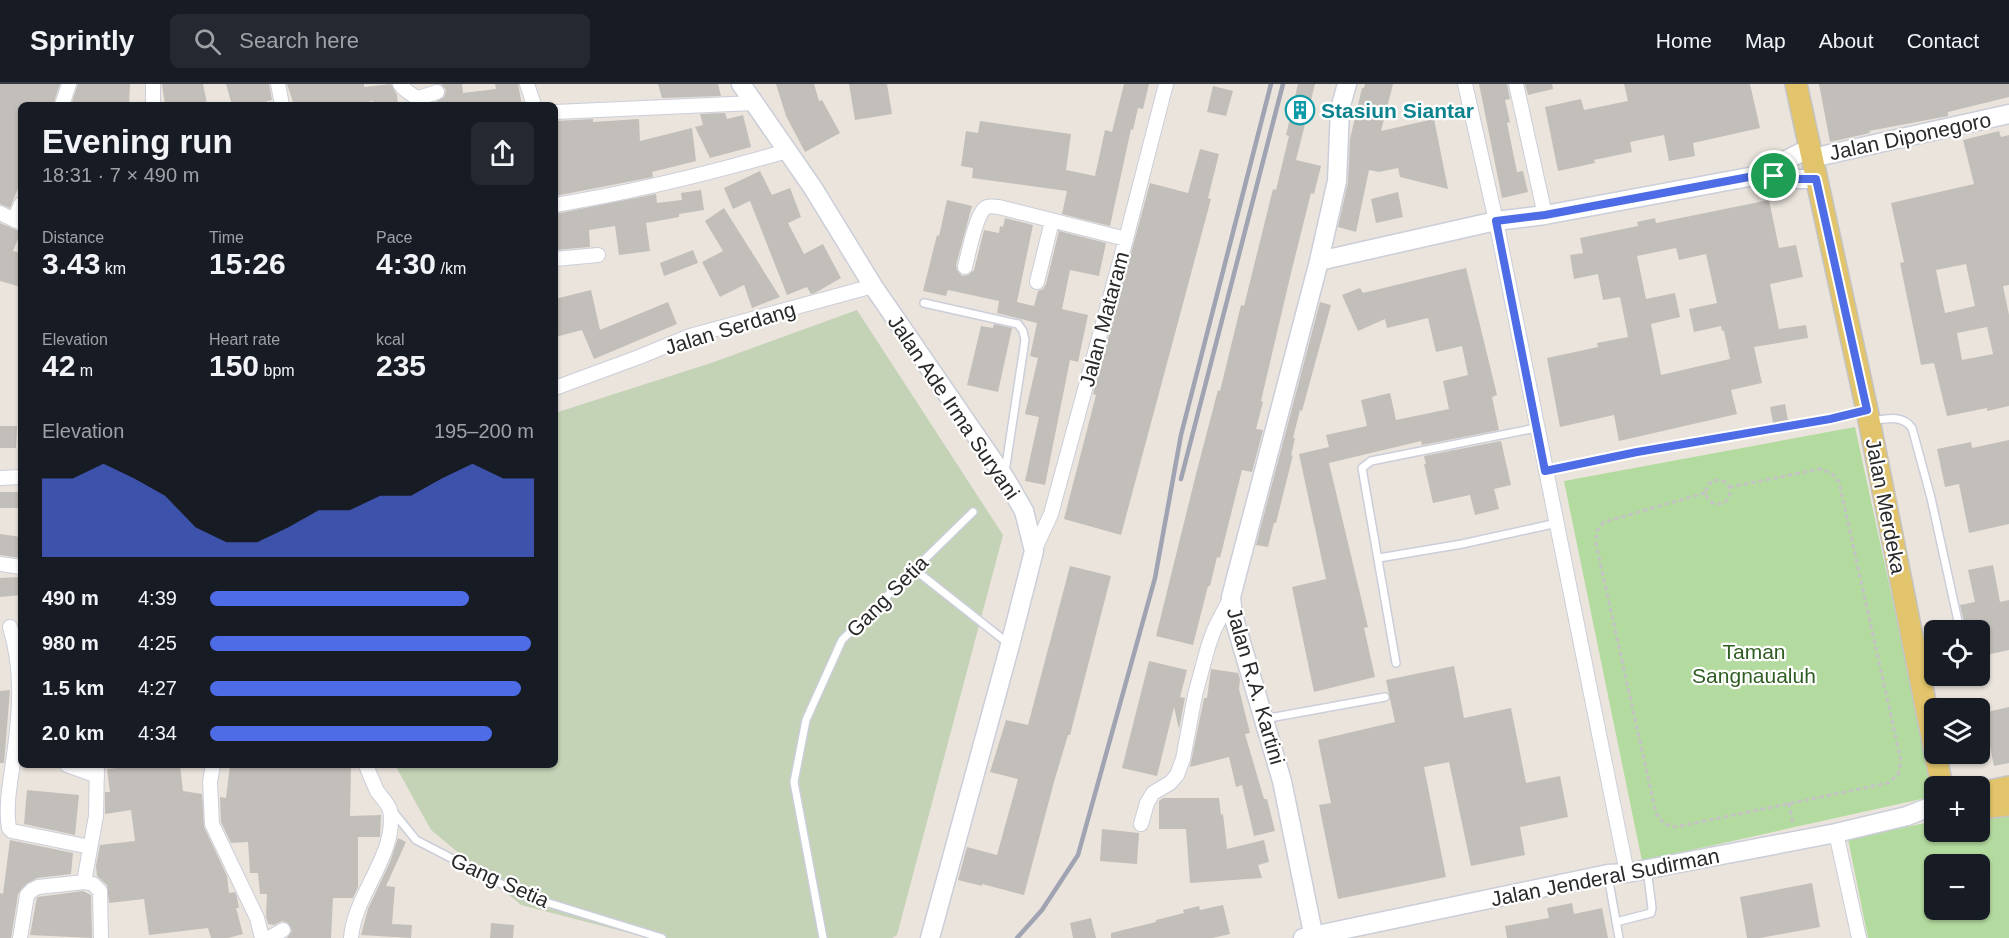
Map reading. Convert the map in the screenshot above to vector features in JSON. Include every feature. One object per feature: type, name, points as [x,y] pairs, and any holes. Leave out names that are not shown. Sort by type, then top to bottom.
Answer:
[{"type":"main road","name":"Jalan Merdeka","points":[[1796,84],[1868,416],[1924,659]]},
{"type":"main road","points":[[1990,791],[2009,787]]},
{"type":"main road","points":[[1990,807],[2009,805]]},
{"type":"street","points":[[63,102],[69,84]]},
{"type":"street","points":[[153,84],[153,102]]},
{"type":"street","points":[[278,84],[281,102]]},
{"type":"street","points":[[400,84],[420,102],[437,92]]},
{"type":"street","points":[[527,84],[533,102]]},
{"type":"street","name":"Jalan Ade Irma Suryani","points":[[741,84],[813,188],[873,286],[1005,478],[1024,511],[1034,551],[930,938]]},
{"type":"street","name":"Jalan Mataram","points":[[1034,551],[1051,514],[1166,84]]},
{"type":"street","name":"Jalan R.A. Kartini","points":[[1310,937],[1282,781],[1233,615],[1231,597],[1319,261],[1337,181],[1340,109],[1347,84]]},
{"type":"street","points":[[1465,84],[1496,221],[1627,873]]},
{"type":"street","points":[[1516,84],[1545,215]]},
{"type":"street","points":[[558,112],[754,103]]},
{"type":"street","name":"Jalan Diponegoro","points":[[1765,174],[1782,162],[1811,153],[2009,114]]},
{"type":"street","points":[[558,205],[614,196],[658,186],[787,151]]},
{"type":"street","name":"Jalan Diponegoro","points":[[1319,261],[1496,221],[1545,215],[1765,174],[1789,179],[1816,179]]},
{"type":"street","points":[[965,267],[978,220],[988,206],[1126,239]]},
{"type":"street","points":[[0,213],[18,221]]},
{"type":"street","points":[[1037,282],[1052,221]]},
{"type":"street","points":[[558,259],[598,255]]},
{"type":"street","name":"Jalan Serdang","points":[[558,387],[690,336],[873,286]]},
{"type":"street","points":[[0,477],[18,477]]},
{"type":"street","points":[[0,564],[18,567]]},
{"type":"street","points":[[1141,824],[1147,803],[1153,793],[1170,783],[1177,775],[1183,759],[1195,695],[1208,647],[1231,597]]},
{"type":"street","points":[[7,633],[17,650],[18,669]]},
{"type":"street","points":[[18,754],[4,801],[12,831],[90,847]]},
{"type":"street","points":[[82,768],[97,771],[96,816],[84,882]]},
{"type":"street","points":[[212,768],[210,782],[212,824],[257,918],[262,938]]},
{"type":"street","name":"Gang Setia","points":[[367,768],[378,793],[390,807]]},
{"type":"street","points":[[351,938],[354,919],[387,843],[391,824],[390,807]]},
{"type":"street","name":"Jalan Jenderal Sudirman","points":[[1310,937],[1608,874],[1627,873],[1836,833],[1907,816],[1924,809]]},
{"type":"street","name":"Jalan Jenderal Sudirman","points":[[1907,816],[1924,815]]},
{"type":"street","points":[[1836,833],[1859,938]]},
{"type":"street","points":[[20,938],[27,895],[32,890],[38,887],[84,882],[93,884],[100,891],[101,938]]},
{"type":"street","points":[[268,938],[283,930]]},
{"type":"lane","points":[[924,303],[1018,324],[1023,331],[1025,340],[1005,478]]},
{"type":"lane","points":[[1545,471],[1658,448],[1830,419],[1868,416],[1893,417],[1908,422],[1912,428],[1930,498],[1958,620]]},
{"type":"lane","points":[[1396,663],[1362,468],[1365,464],[1380,459],[1536,428]]},
{"type":"lane","name":"Gang Setia","points":[[823,938],[794,782],[806,720],[842,640],[973,512]]},
{"type":"lane","points":[[1379,558],[1441,548],[1557,523]]},
{"type":"lane","points":[[914,569],[1010,645]]},
{"type":"lane","points":[[1264,719],[1385,697]]},
{"type":"lane","name":"Gang Setia","points":[[390,807],[416,840],[523,895],[662,938]]},
{"type":"lane","points":[[1616,922],[1651,913],[1647,869]]},
{"type":"lane","points":[[1608,874],[1619,938]]},
{"type":"path","points":[[1705,493],[1604,522],[1597,531],[1596,544],[1656,813],[1664,824],[1676,827],[1888,783],[1898,776],[1900,762],[1839,482],[1831,473],[1820,469],[1730,487]]},
{"type":"path","points":[[1715,479],[1724,481],[1730,487],[1730,496],[1725,503],[1716,505],[1709,501],[1705,493],[1708,484],[1715,479]]},
{"type":"path","points":[[1789,803],[1796,840]]},
{"type":"green space","points":[[857,310],[1003,535],[897,935],[892,938],[649,938],[521,905],[431,830],[397,768],[558,768],[558,412],[714,362]]},
{"type":"green space","name":"Taman Sangnaualuh","points":[[1855,427],[1924,745],[1924,764],[1928,764],[1931,776],[1924,776],[1924,798],[1642,861],[1564,481]]},
{"type":"green space","points":[[2009,805],[2009,938],[1868,938],[1848,839],[1924,823],[1924,842],[1990,842],[1990,810]]},
{"type":"building","points":[[0,84],[60,84],[54,102],[18,102],[18,188],[10,208],[0,204]]},
{"type":"building","points":[[78,84],[130,84],[129,102],[72,102]]},
{"type":"building","points":[[162,84],[203,84],[207,102],[165,102]]},
{"type":"building","points":[[226,84],[269,84],[272,100],[231,102]]},
{"type":"building","points":[[287,84],[364,84],[364,87],[391,84],[398,102],[373,101],[293,102]]},
{"type":"building","points":[[441,84],[462,84],[463,93],[496,89],[495,84],[518,84],[521,102],[435,102],[444,97],[446,90]]},
{"type":"building","points":[[658,84],[718,84],[721,96],[662,98]]},
{"type":"building","points":[[776,84],[814,84],[819,101],[822,100],[840,133],[805,152],[786,116]]},
{"type":"building","points":[[849,84],[887,84],[892,114],[855,120]]},
{"type":"building","points":[[1124,84],[1149,84],[1143,109],[1138,108],[1133,130],[1131,129],[1110,226],[1062,214],[1067,191],[972,178],[973,168],[961,166],[966,131],[978,133],[980,121],[1071,134],[1066,170],[1095,176],[1105,130],[1112,132]]},
{"type":"building","points":[[1298,84],[1315,84],[1296,160],[1321,166],[1314,194],[1311,193],[1261,401],[1263,402],[1256,429],[1263,430],[1252,472],[1242,470],[1220,558],[1217,557],[1193,645],[1156,636],[1218,390],[1220,391],[1241,305],[1244,306],[1273,189],[1276,190]]},
{"type":"building","points":[[1365,84],[1393,84],[1381,131],[1434,119],[1448,189],[1400,177],[1398,168],[1379,172],[1369,170],[1356,232],[1338,227],[1348,182],[1350,139],[1362,88]]},
{"type":"building","points":[[1479,84],[1507,84],[1510,99],[1505,100],[1510,122],[1507,123],[1517,172],[1523,171],[1528,192],[1502,198]]},
{"type":"building","points":[[1525,84],[1552,84],[1553,89],[1528,95]]},
{"type":"building","points":[[1624,84],[1750,84],[1760,128],[1693,143],[1695,156],[1669,161],[1664,135],[1630,142],[1632,152],[1558,171],[1545,107],[1581,99],[1584,110],[1628,101]]},
{"type":"building","points":[[1819,84],[2009,84],[2009,97],[1948,112],[1948,116],[1869,131],[1870,133],[1830,142]]},
{"type":"building","points":[[1213,86],[1233,91],[1226,116],[1207,112]]},
{"type":"building","points":[[725,113],[727,119],[743,115],[751,147],[710,158],[695,127],[703,125],[700,114]]},
{"type":"building","points":[[593,119],[593,122],[639,119],[640,141],[692,128],[696,161],[652,172],[653,177],[558,195],[558,121]]},
{"type":"building","points":[[1999,131],[2001,137],[2009,135],[2009,285],[2003,286],[2009,315],[2009,406],[1947,416],[1934,363],[1921,365],[1900,263],[1904,262],[1891,203],[1974,184],[1963,140]],"holes":[[[1966,264],[1975,306],[1945,313],[1936,270]],[[1987,327],[1993,354],[1962,360],[1957,333]]]},
{"type":"building","points":[[1200,149],[1219,154],[1208,198],[1211,199],[1121,535],[1064,519],[1096,395],[1093,394],[1150,183],[1188,193]]},
{"type":"building","points":[[760,171],[772,195],[790,188],[801,217],[788,223],[804,254],[823,244],[841,278],[815,293],[811,294],[807,287],[787,295],[750,201],[733,209],[724,188]]},
{"type":"building","points":[[701,190],[704,210],[646,223],[650,251],[619,255],[615,226],[589,230],[590,247],[558,250],[558,213],[656,194],[657,203],[682,200],[681,193]]},
{"type":"building","points":[[1398,192],[1403,217],[1376,223],[1371,199]]},
{"type":"building","points":[[947,200],[972,206],[956,265],[962,276],[974,270],[984,230],[999,233],[1005,218],[1033,225],[1017,302],[1034,306],[1038,291],[1046,284],[1059,231],[1106,243],[1099,276],[1070,270],[1062,309],[1088,315],[1078,362],[1070,360],[1045,485],[1025,481],[1039,417],[1025,414],[1038,358],[1030,356],[1037,323],[997,313],[999,301],[948,290],[946,296],[923,291]]},
{"type":"building","points":[[1769,200],[1779,248],[1796,245],[1803,277],[1770,284],[1779,329],[1806,325],[1808,338],[1754,347],[1762,383],[1731,390],[1737,414],[1619,441],[1614,415],[1560,427],[1547,358],[1598,347],[1597,343],[1628,337],[1620,297],[1603,300],[1598,274],[1574,279],[1570,255],[1583,253],[1580,238],[1638,226],[1637,222],[1655,218],[1656,223]],"holes":[[[1676,248],[1679,260],[1706,254],[1717,303],[1689,309],[1694,332],[1721,326],[1730,359],[1661,375],[1651,324],[1680,317],[1675,293],[1646,299],[1637,256]]]},
{"type":"building","points":[[724,208],[780,297],[752,308],[744,285],[720,297],[702,262],[723,251],[705,221]]},
{"type":"building","points":[[0,223],[18,231],[18,239],[13,251],[18,252],[18,286],[0,281]]},
{"type":"building","points":[[693,250],[698,263],[664,276],[660,263]]},
{"type":"building","points":[[1466,268],[1497,395],[1492,397],[1499,430],[1422,445],[1421,441],[1329,463],[1368,627],[1364,628],[1375,677],[1314,692],[1292,587],[1326,579],[1299,454],[1329,447],[1326,435],[1367,426],[1361,400],[1390,393],[1396,420],[1449,409],[1443,381],[1468,375],[1462,346],[1436,352],[1428,318],[1387,328],[1385,319],[1358,331],[1342,295],[1360,288],[1363,293]]},
{"type":"building","points":[[591,290],[600,330],[668,302],[677,324],[594,359],[582,330],[558,336],[558,298]]},
{"type":"building","points":[[1320,302],[1331,305],[1302,411],[1300,410],[1293,438],[1295,438],[1291,456],[1293,455],[1276,523],[1274,523],[1268,547],[1256,545]]},
{"type":"building","points":[[994,324],[1012,328],[998,392],[967,385],[981,326],[993,328]]},
{"type":"building","points":[[1785,404],[1788,420],[1773,423],[1770,407]]},
{"type":"building","points":[[0,426],[17,426],[16,448],[0,448]]},
{"type":"building","points":[[2009,440],[2009,524],[1969,533],[1959,484],[1945,487],[1937,449],[1971,442],[1972,448]]},
{"type":"building","points":[[1501,441],[1511,485],[1494,489],[1499,509],[1475,515],[1470,495],[1433,503],[1424,456]]},
{"type":"building","points":[[0,492],[18,492],[18,508],[0,508]]},
{"type":"building","points":[[0,534],[18,537],[18,558],[0,555]]},
{"type":"building","points":[[1993,565],[2000,602],[2009,600],[2009,650],[1990,654],[1990,620],[1964,620],[1960,605],[1975,602],[1968,570]]},
{"type":"building","points":[[1070,566],[1111,576],[1070,735],[1068,735],[1054,782],[1024,895],[958,880],[967,847],[997,855],[1018,779],[990,772],[1006,720],[1028,725]]},
{"type":"building","points":[[18,577],[18,595],[0,597],[0,578]]},
{"type":"building","points":[[1149,661],[1187,670],[1180,697],[1185,698],[1179,729],[1174,707],[1157,776],[1122,768]]},
{"type":"building","points":[[1454,666],[1464,718],[1511,708],[1526,783],[1560,776],[1568,817],[1520,827],[1525,855],[1471,866],[1449,762],[1424,767],[1446,877],[1338,899],[1319,805],[1331,803],[1318,740],[1395,722],[1386,680]]},
{"type":"building","points":[[1211,669],[1238,673],[1239,689],[1250,733],[1245,734],[1264,799],[1267,799],[1275,831],[1254,836],[1242,785],[1236,787],[1229,757],[1190,767],[1204,698],[1207,698]]},
{"type":"building","points":[[10,690],[4,763],[0,763],[0,691]]},
{"type":"building","points":[[2009,707],[2009,763],[1994,766],[1990,747],[1990,711]]},
{"type":"building","points":[[180,768],[183,791],[202,794],[204,827],[227,876],[229,893],[235,892],[237,897],[239,908],[236,908],[243,934],[228,938],[211,938],[208,928],[149,935],[144,899],[109,903],[107,885],[97,876],[96,866],[100,845],[135,841],[131,810],[105,814],[105,792],[110,792],[107,769]]},
{"type":"building","points":[[230,768],[351,768],[350,816],[381,815],[380,837],[358,837],[358,887],[353,898],[333,898],[331,938],[287,938],[292,931],[288,923],[282,921],[274,925],[268,924],[267,894],[260,894],[258,873],[250,873],[248,842],[231,843],[221,822],[220,797],[226,798]]},
{"type":"building","points":[[27,790],[79,795],[75,835],[24,824]]},
{"type":"building","points":[[1163,798],[1219,798],[1227,849],[1264,840],[1269,862],[1258,865],[1262,878],[1190,883],[1186,829],[1159,829],[1159,801]]},
{"type":"building","points":[[1102,829],[1139,833],[1137,864],[1100,861]]},
{"type":"building","points":[[398,838],[406,842],[386,886],[395,887],[392,924],[412,925],[411,938],[361,935],[368,909],[390,862]]},
{"type":"building","points":[[10,840],[73,853],[71,874],[37,878],[26,884],[18,894],[11,938],[0,938],[0,893],[3,894]]},
{"type":"building","points":[[1812,883],[1820,927],[1760,938],[1747,938],[1740,897]]},
{"type":"building","points":[[83,891],[91,895],[92,938],[30,935],[37,897]]},
{"type":"building","points":[[1572,903],[1574,914],[1602,908],[1608,938],[1507,938],[1505,926],[1549,918],[1547,908]]},
{"type":"building","points":[[1223,905],[1230,934],[1212,938],[1111,938],[1111,933],[1156,922],[1156,920],[1184,913],[1183,910],[1199,906],[1200,910]]},
{"type":"building","points":[[1091,918],[1096,938],[1073,938],[1070,923]]},
{"type":"building","points":[[491,923],[514,925],[513,938],[490,938]]},
{"type":"railway","points":[[1017,938],[1042,910],[1078,855],[1155,578],[1181,435],[1271,84]]},
{"type":"railway","points":[[1181,479],[1283,84]]},
{"type":"place","name":"Stasiun Siantar","points":[[1300,110]]},
{"type":"route","points":[[1765,174],[1774,176],[1802,180],[1816,179],[1867,410],[1830,419],[1637,452],[1545,471],[1496,221],[1545,215],[1765,174]]}]
